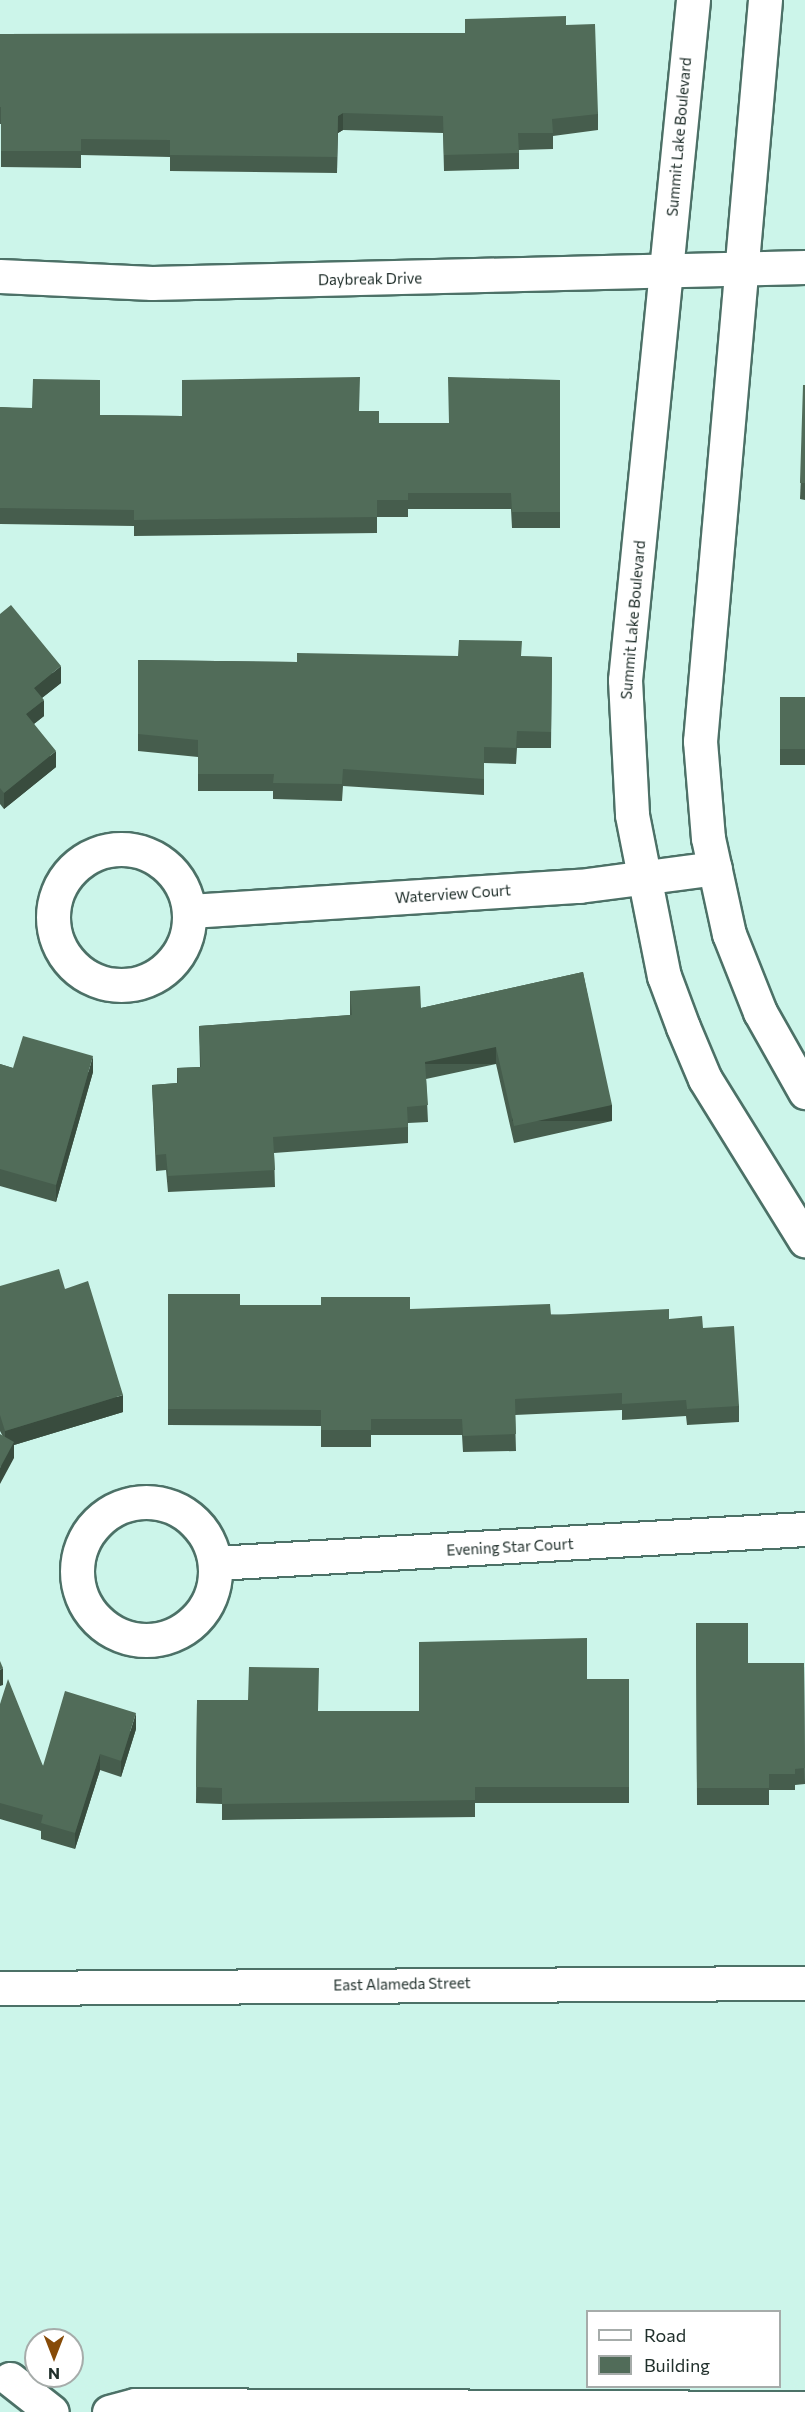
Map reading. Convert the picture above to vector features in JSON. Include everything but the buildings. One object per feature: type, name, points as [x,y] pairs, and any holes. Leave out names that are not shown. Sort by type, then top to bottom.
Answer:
[{"type":"street","name":"Summit Lake Boulevard","points":[[693,0],[625,680],[640,879],[664,976],[705,1079],[805,1239]]},
{"type":"street","points":[[765,0],[700,741],[714,868],[733,944],[760,1012],[805,1092]]},
{"type":"street","name":"Daybreak Drive","points":[[0,276],[152,283],[805,267]]},
{"type":"street","points":[[129,848],[154,855],[177,875],[190,911],[180,953],[166,970],[141,983],[114,985],[91,979],[74,968],[54,934],[53,903],[67,874],[102,850],[129,848]]},
{"type":"street","name":"Waterview Court","points":[[190,911],[640,879],[714,868]]},
{"type":"street","points":[[135,1503],[160,1503],[186,1515],[207,1539],[215,1563],[206,1606],[190,1624],[168,1637],[141,1640],[113,1632],[95,1619],[76,1576],[87,1533],[110,1512],[135,1503]]},
{"type":"street","name":"Evening Star Court","points":[[215,1563],[805,1529]]},
{"type":"street","name":"East Alameda Street","points":[[0,1988],[805,1983]]},
{"type":"street","points":[[10,2379],[52,2412]]},
{"type":"street","points":[[109,2412],[135,2405],[805,2408]]}]
